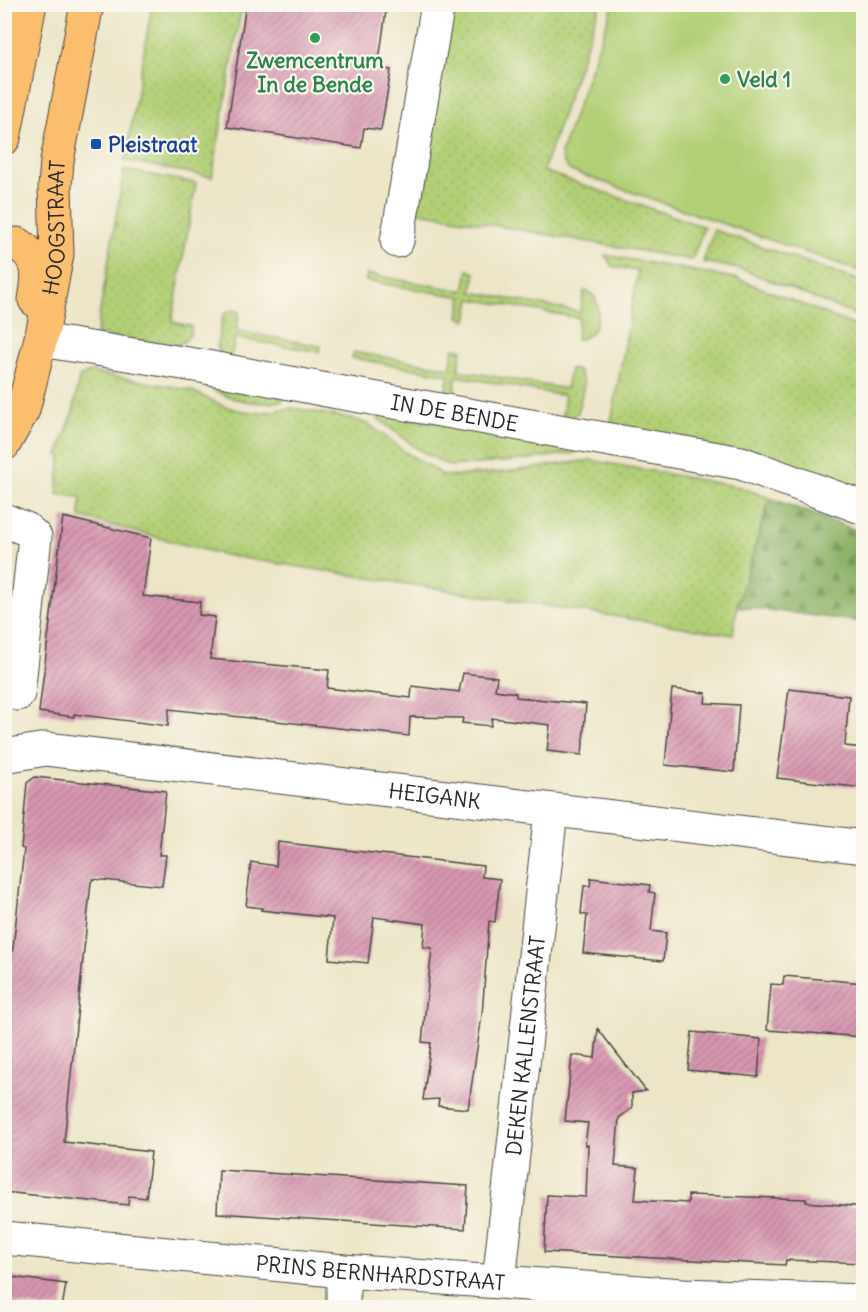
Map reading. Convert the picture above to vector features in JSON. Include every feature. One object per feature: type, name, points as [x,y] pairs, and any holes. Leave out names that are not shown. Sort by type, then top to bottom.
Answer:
[{"type":"main road","points":[[4,138],[30,4]]},
{"type":"main road","name":"HOOGSTRAAT","points":[[4,444],[22,410],[42,335],[57,254],[55,188],[57,161],[87,4]]},
{"type":"main road","points":[[4,245],[18,244],[34,260],[39,275],[34,311],[42,335],[33,355],[19,368],[4,370]]},
{"type":"street","points":[[397,241],[438,4]]},
{"type":"street","name":"IN DE BENDE","points":[[42,335],[332,391],[741,463],[864,508]]},
{"type":"street","points":[[4,519],[26,529],[35,537],[18,694]]},
{"type":"street","name":"HEIGANK","points":[[4,756],[46,749],[864,847]]},
{"type":"street","name":"DEKEN KALLENSTRAAT","points":[[499,1281],[551,811]]},
{"type":"street","name":"PRINS BERNHARDSTRAAT","points":[[4,1238],[343,1271],[499,1281],[683,1301],[864,1301]]},
{"type":"street","points":[[343,1271],[343,1308]]},
{"type":"green space","points":[[152,5],[242,5],[212,177],[125,161]]},
{"type":"green space","points":[[450,5],[600,5],[543,171],[704,227],[692,260],[413,211]]},
{"type":"green space","name":"Veld 1","points":[[613,5],[863,5],[863,272],[571,171],[567,167],[561,153]]},
{"type":"green space","points":[[124,170],[196,183],[172,322],[191,326],[191,332],[188,338],[178,346],[96,335]]},
{"type":"green space","points":[[714,230],[863,282],[863,299],[858,316],[744,270],[703,262]]},
{"type":"green space","points":[[605,255],[739,279],[863,329],[863,496],[610,428],[638,271],[612,266]]},
{"type":"green space","points":[[468,270],[475,273],[472,292],[580,312],[584,291],[591,294],[598,308],[595,326],[584,338],[576,339],[579,318],[471,299],[465,320],[459,317],[462,297],[366,281],[367,274],[464,291]]},
{"type":"green space","points":[[235,309],[239,312],[237,331],[321,346],[319,352],[235,338],[231,358],[221,355],[217,346],[222,319],[225,313]]},
{"type":"green space","points":[[454,348],[462,350],[458,370],[566,389],[570,369],[579,371],[584,384],[578,413],[571,417],[562,415],[565,396],[457,376],[453,397],[445,395],[449,375],[352,358],[354,352],[450,368]]},
{"type":"green space","points":[[90,372],[190,390],[237,410],[259,413],[292,408],[353,419],[370,425],[405,452],[443,475],[506,472],[590,460],[739,487],[770,498],[737,606],[733,635],[224,555],[80,517],[81,497],[57,494],[61,456],[58,455],[73,412],[79,377]]},
{"type":"green space","points":[[211,383],[283,396],[283,401],[255,403],[228,397],[211,389]]},
{"type":"green space","points":[[378,413],[577,447],[575,453],[450,466],[421,451],[376,417]]},
{"type":"green space","points":[[770,498],[861,532],[852,557],[863,558],[863,622],[737,606]]},
{"type":"building","points":[[246,4],[387,4],[378,68],[391,70],[381,130],[364,128],[361,148],[227,127]]},
{"type":"building","points":[[63,517],[151,538],[143,596],[200,602],[199,615],[215,617],[210,659],[329,670],[327,688],[411,698],[412,686],[459,692],[463,673],[497,677],[495,690],[516,693],[516,697],[586,704],[582,755],[547,751],[550,725],[492,718],[491,726],[462,723],[463,718],[410,717],[409,736],[169,709],[168,726],[39,712]]},
{"type":"building","points":[[672,689],[706,693],[705,703],[739,705],[734,772],[665,765]]},
{"type":"building","points":[[789,689],[849,696],[845,746],[864,748],[864,788],[777,778]]},
{"type":"building","points":[[35,777],[166,791],[159,855],[166,855],[162,886],[93,879],[91,882],[64,1142],[151,1152],[146,1198],[129,1196],[128,1205],[4,1192],[4,1028],[24,849],[21,848],[27,783]]},
{"type":"building","points":[[278,842],[483,866],[482,877],[500,879],[495,922],[489,921],[482,1015],[468,1109],[438,1106],[439,1099],[423,1100],[431,1043],[422,1042],[432,948],[423,947],[425,924],[374,917],[368,963],[329,959],[333,918],[261,910],[262,908],[246,906],[251,862],[276,866]]},
{"type":"building","points":[[591,878],[650,885],[649,892],[655,893],[651,931],[666,933],[663,961],[583,953],[587,915],[581,914],[584,886],[590,886]]},
{"type":"building","points":[[784,976],[864,983],[864,1037],[767,1030],[771,984],[783,985]]},
{"type":"building","points":[[598,1029],[646,1091],[632,1093],[632,1108],[619,1118],[615,1166],[638,1168],[635,1200],[688,1203],[688,1195],[806,1199],[806,1202],[864,1207],[864,1263],[786,1260],[785,1265],[544,1252],[547,1195],[586,1197],[588,1145],[585,1145],[588,1123],[565,1121],[572,1055],[595,1058]]},
{"type":"building","points":[[692,1032],[761,1039],[758,1077],[688,1070]]},
{"type":"building","points":[[219,1170],[468,1186],[465,1229],[217,1213]]},
{"type":"building","points":[[4,1276],[66,1284],[62,1308],[41,1308],[4,1302]]},
{"type":"place","name":"Zwemcentrum In de Bende","points":[[315,38]]},
{"type":"place","name":"Veld 1","points":[[725,79]]},
{"type":"place","name":"Pleistraat","points":[[96,144]]}]
